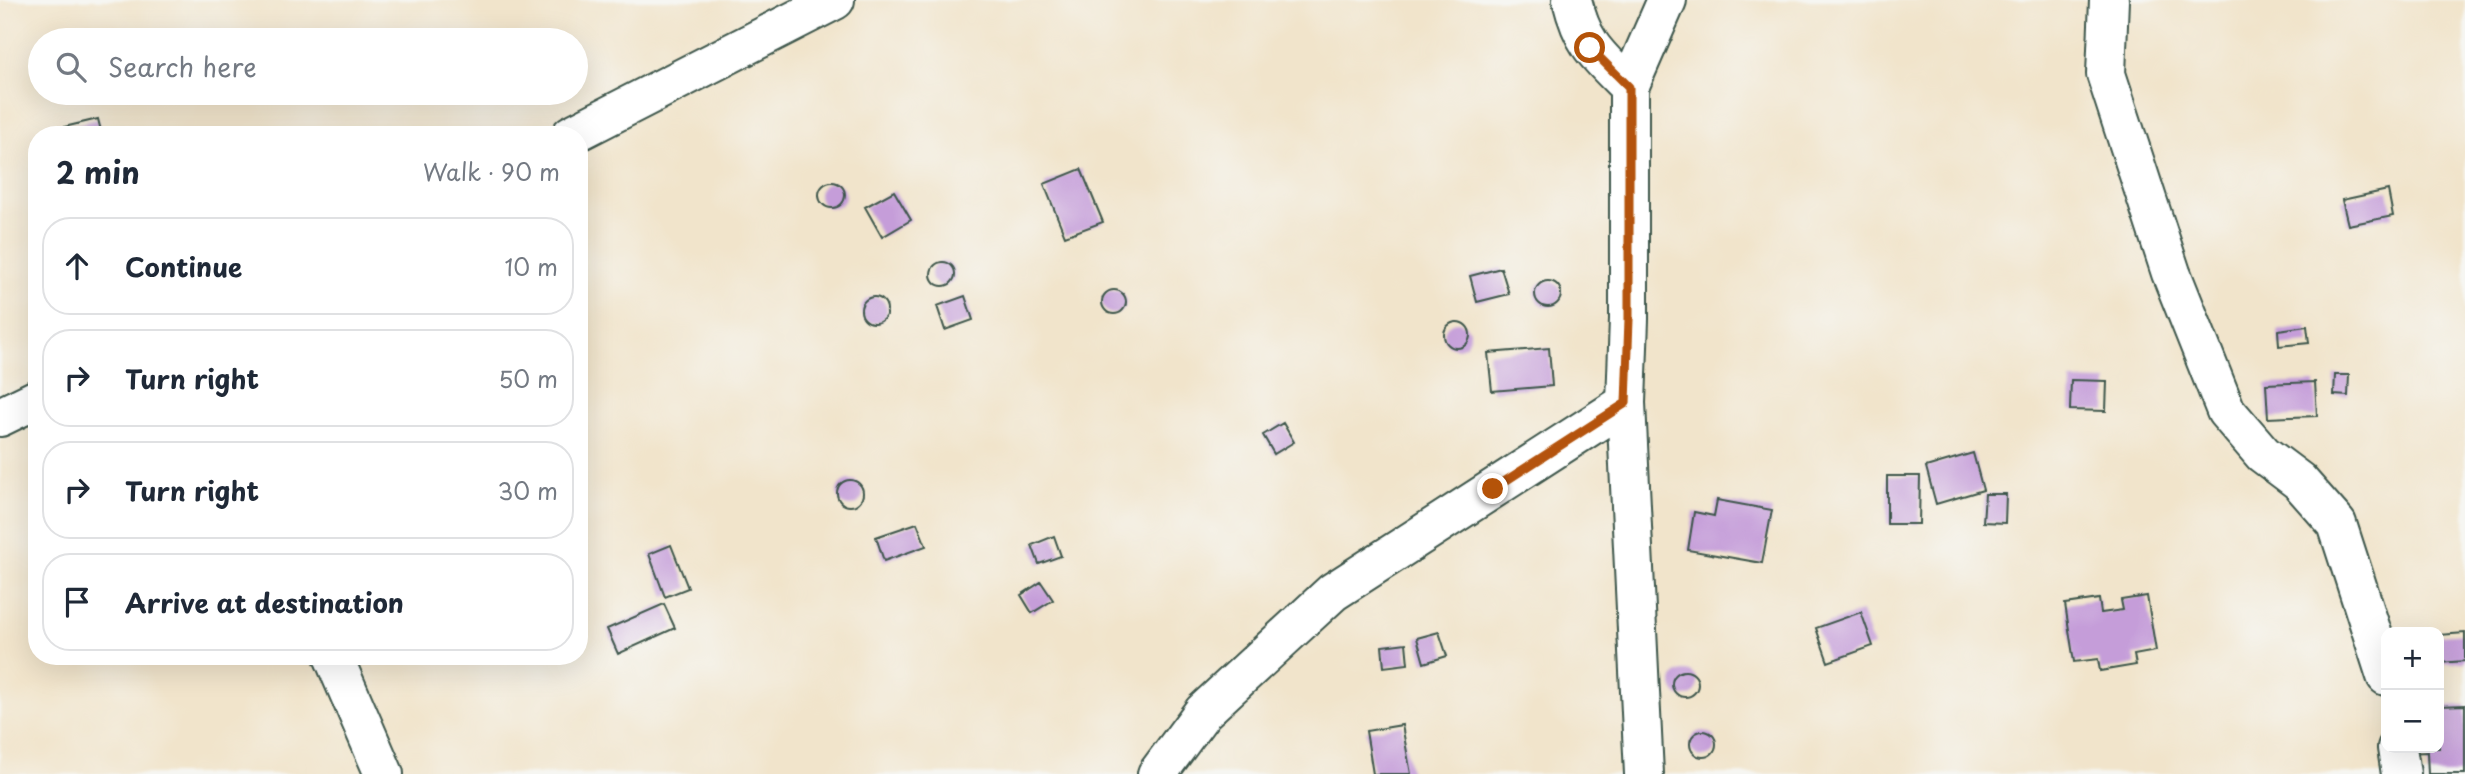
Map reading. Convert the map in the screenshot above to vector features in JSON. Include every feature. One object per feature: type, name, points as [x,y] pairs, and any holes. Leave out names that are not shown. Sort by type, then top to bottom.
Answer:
[{"type":"street","points":[[588,126],[835,0]]},
{"type":"street","points":[[1572,0],[1577,21],[1590,48],[1629,87]]},
{"type":"street","points":[[1644,774],[1626,403],[1629,319],[1629,87],[1667,0]]},
{"type":"street","points":[[2109,0],[2106,74],[2171,273],[2226,411],[2263,454],[2299,481],[2337,524],[2381,660]]},
{"type":"street","points":[[0,417],[28,403]]},
{"type":"street","points":[[1157,774],[1203,712],[1332,592],[1626,403]]},
{"type":"street","points":[[337,665],[384,774]]},
{"type":"street","points":[[2398,753],[2401,774]]},
{"type":"building","points":[[98,119],[100,126],[68,126]]},
{"type":"building","points":[[1081,169],[1103,222],[1065,236],[1044,184]]},
{"type":"building","points":[[832,182],[841,186],[845,195],[841,204],[832,208],[823,204],[819,195],[823,186]]},
{"type":"building","points":[[2388,190],[2393,216],[2348,225],[2342,200]]},
{"type":"building","points":[[894,191],[911,220],[882,237],[865,207]]},
{"type":"building","points":[[943,262],[952,265],[955,274],[952,283],[943,286],[934,283],[931,274],[934,265]]},
{"type":"building","points":[[1501,268],[1509,294],[1477,302],[1470,276]]},
{"type":"building","points":[[1548,281],[1557,285],[1561,294],[1557,303],[1548,307],[1539,303],[1535,294],[1539,285]]},
{"type":"building","points":[[1114,290],[1123,293],[1126,302],[1123,311],[1114,314],[1105,311],[1102,302],[1105,293]]},
{"type":"building","points":[[965,296],[973,320],[945,330],[937,306]]},
{"type":"building","points":[[874,297],[883,301],[887,310],[883,319],[874,323],[865,319],[861,310],[865,301]]},
{"type":"building","points":[[1457,322],[1466,326],[1470,335],[1466,344],[1457,348],[1448,344],[1444,335],[1448,326]]},
{"type":"building","points":[[2307,326],[2309,343],[2279,346],[2278,330]]},
{"type":"building","points":[[1549,348],[1552,386],[1492,391],[1488,353]]},
{"type":"building","points":[[2335,375],[2349,375],[2348,396],[2334,395]]},
{"type":"building","points":[[2071,380],[2107,381],[2106,411],[2070,410]]},
{"type":"building","points":[[2315,382],[2317,416],[2268,418],[2266,384]]},
{"type":"building","points":[[1283,423],[1294,442],[1274,454],[1263,435]]},
{"type":"building","points":[[1973,453],[1983,490],[1936,504],[1926,467]]},
{"type":"building","points":[[1887,476],[1920,476],[1919,524],[1887,524]]},
{"type":"building","points":[[850,480],[859,484],[863,493],[859,502],[850,506],[841,502],[837,493],[841,484]]},
{"type":"building","points":[[1985,494],[2006,494],[2005,523],[1983,522]]},
{"type":"building","points":[[1717,500],[1772,510],[1762,563],[1688,550],[1694,512],[1714,516]]},
{"type":"building","points":[[917,523],[926,546],[884,561],[876,537]]},
{"type":"building","points":[[1054,536],[1061,556],[1039,564],[1032,545]]},
{"type":"building","points":[[671,545],[688,588],[665,597],[649,554]]},
{"type":"building","points":[[1041,582],[1053,600],[1032,613],[1021,595]]},
{"type":"building","points":[[2147,596],[2156,651],[2134,655],[2136,665],[2100,671],[2098,659],[2074,662],[2065,604],[2099,599],[2101,613],[2123,610],[2121,600]]},
{"type":"building","points":[[664,604],[675,628],[618,654],[607,629]]},
{"type":"building","points":[[1861,612],[1873,646],[1828,662],[1816,628]]},
{"type":"building","points":[[1439,632],[1447,656],[1424,663],[1417,638]]},
{"type":"building","points":[[2465,633],[2465,661],[2444,663],[2444,635]]},
{"type":"building","points":[[1406,643],[1408,664],[1384,667],[1382,646]]},
{"type":"building","points":[[1685,671],[1694,675],[1698,684],[1694,693],[1685,697],[1676,693],[1672,684],[1676,675]]},
{"type":"building","points":[[2465,705],[2465,774],[2428,774],[2427,753],[2444,753],[2444,706]]},
{"type":"building","points":[[1402,725],[1411,774],[1373,774],[1366,731]]},
{"type":"building","points":[[1703,731],[1712,735],[1716,744],[1712,753],[1703,757],[1694,753],[1690,744],[1694,735]]},
{"type":"route","points":[[1493,489],[1626,403],[1629,319],[1629,87],[1590,48]]}]
